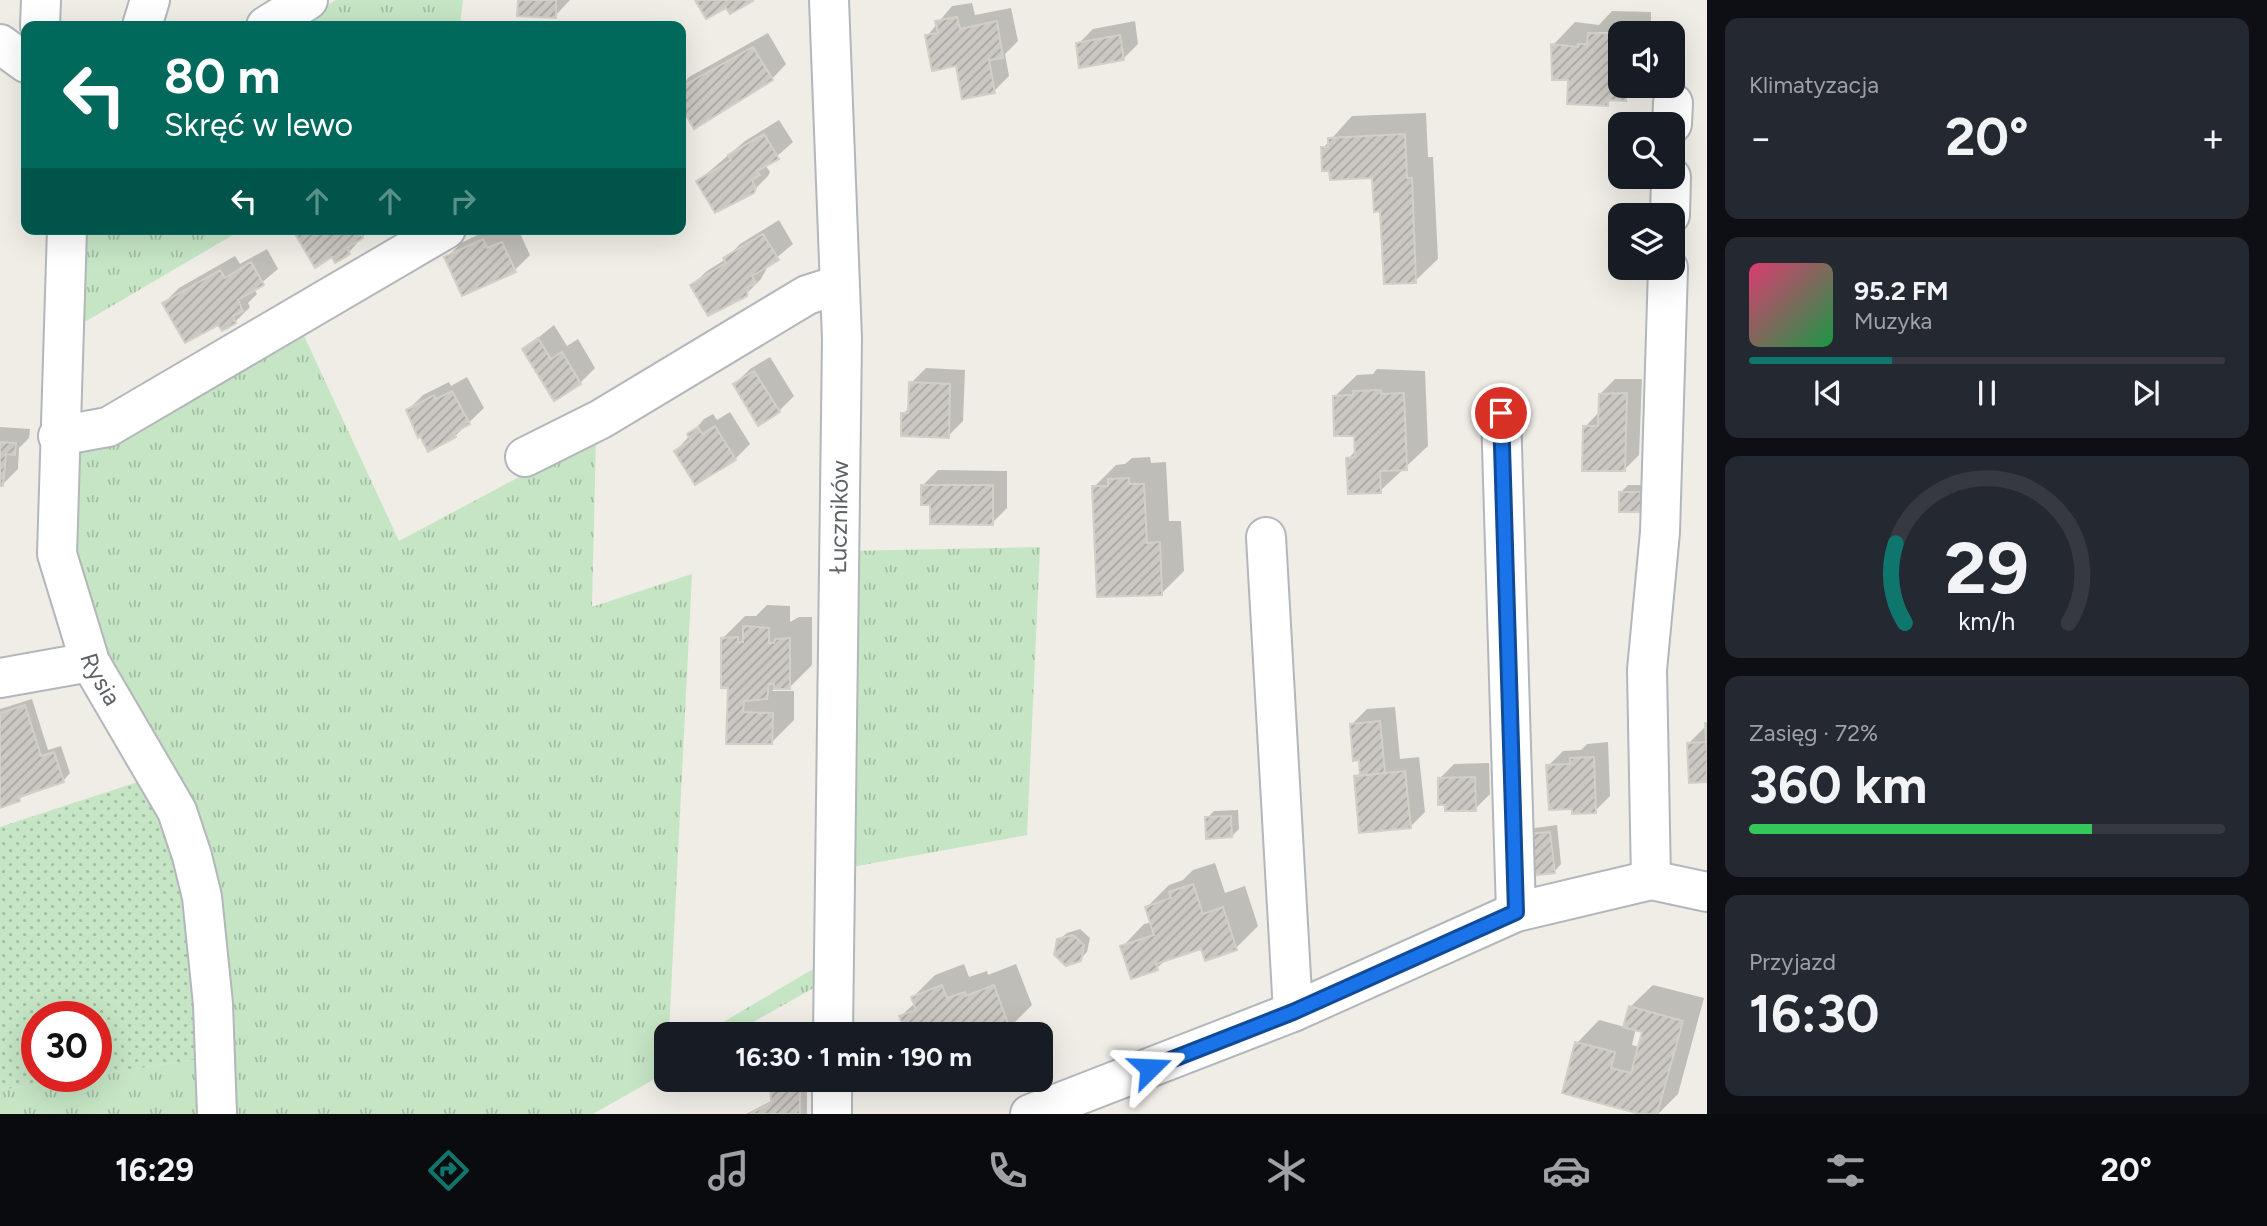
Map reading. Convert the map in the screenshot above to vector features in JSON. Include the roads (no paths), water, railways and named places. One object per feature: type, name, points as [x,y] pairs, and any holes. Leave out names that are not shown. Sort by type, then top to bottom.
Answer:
[{"type":"street","points":[[40,21],[41,0]]},
{"type":"street","points":[[144,21],[150,0]]},
{"type":"street","points":[[274,21],[308,0]]},
{"type":"street","name":"Łuczników","points":[[829,0],[842,338],[833,1022]]},
{"type":"street","points":[[0,44],[21,59]]},
{"type":"street","name":"Rysia","points":[[67,235],[58,436],[57,554],[90,662],[177,811],[192,856],[202,897],[213,1004],[217,1114]]},
{"type":"street","points":[[58,436],[108,427],[436,235]]},
{"type":"street","points":[[1651,880],[1647,670],[1660,532],[1668,280]]},
{"type":"street","points":[[525,457],[601,419],[807,295],[838,285]]},
{"type":"street","points":[[1501,413],[1516,912]]},
{"type":"street","points":[[1266,537],[1293,1012]]},
{"type":"street","points":[[0,678],[90,662]]},
{"type":"street","points":[[1030,1114],[1293,1012],[1516,912],[1651,880],[1707,892]]},
{"type":"street","points":[[832,1092],[832,1114]]}]
